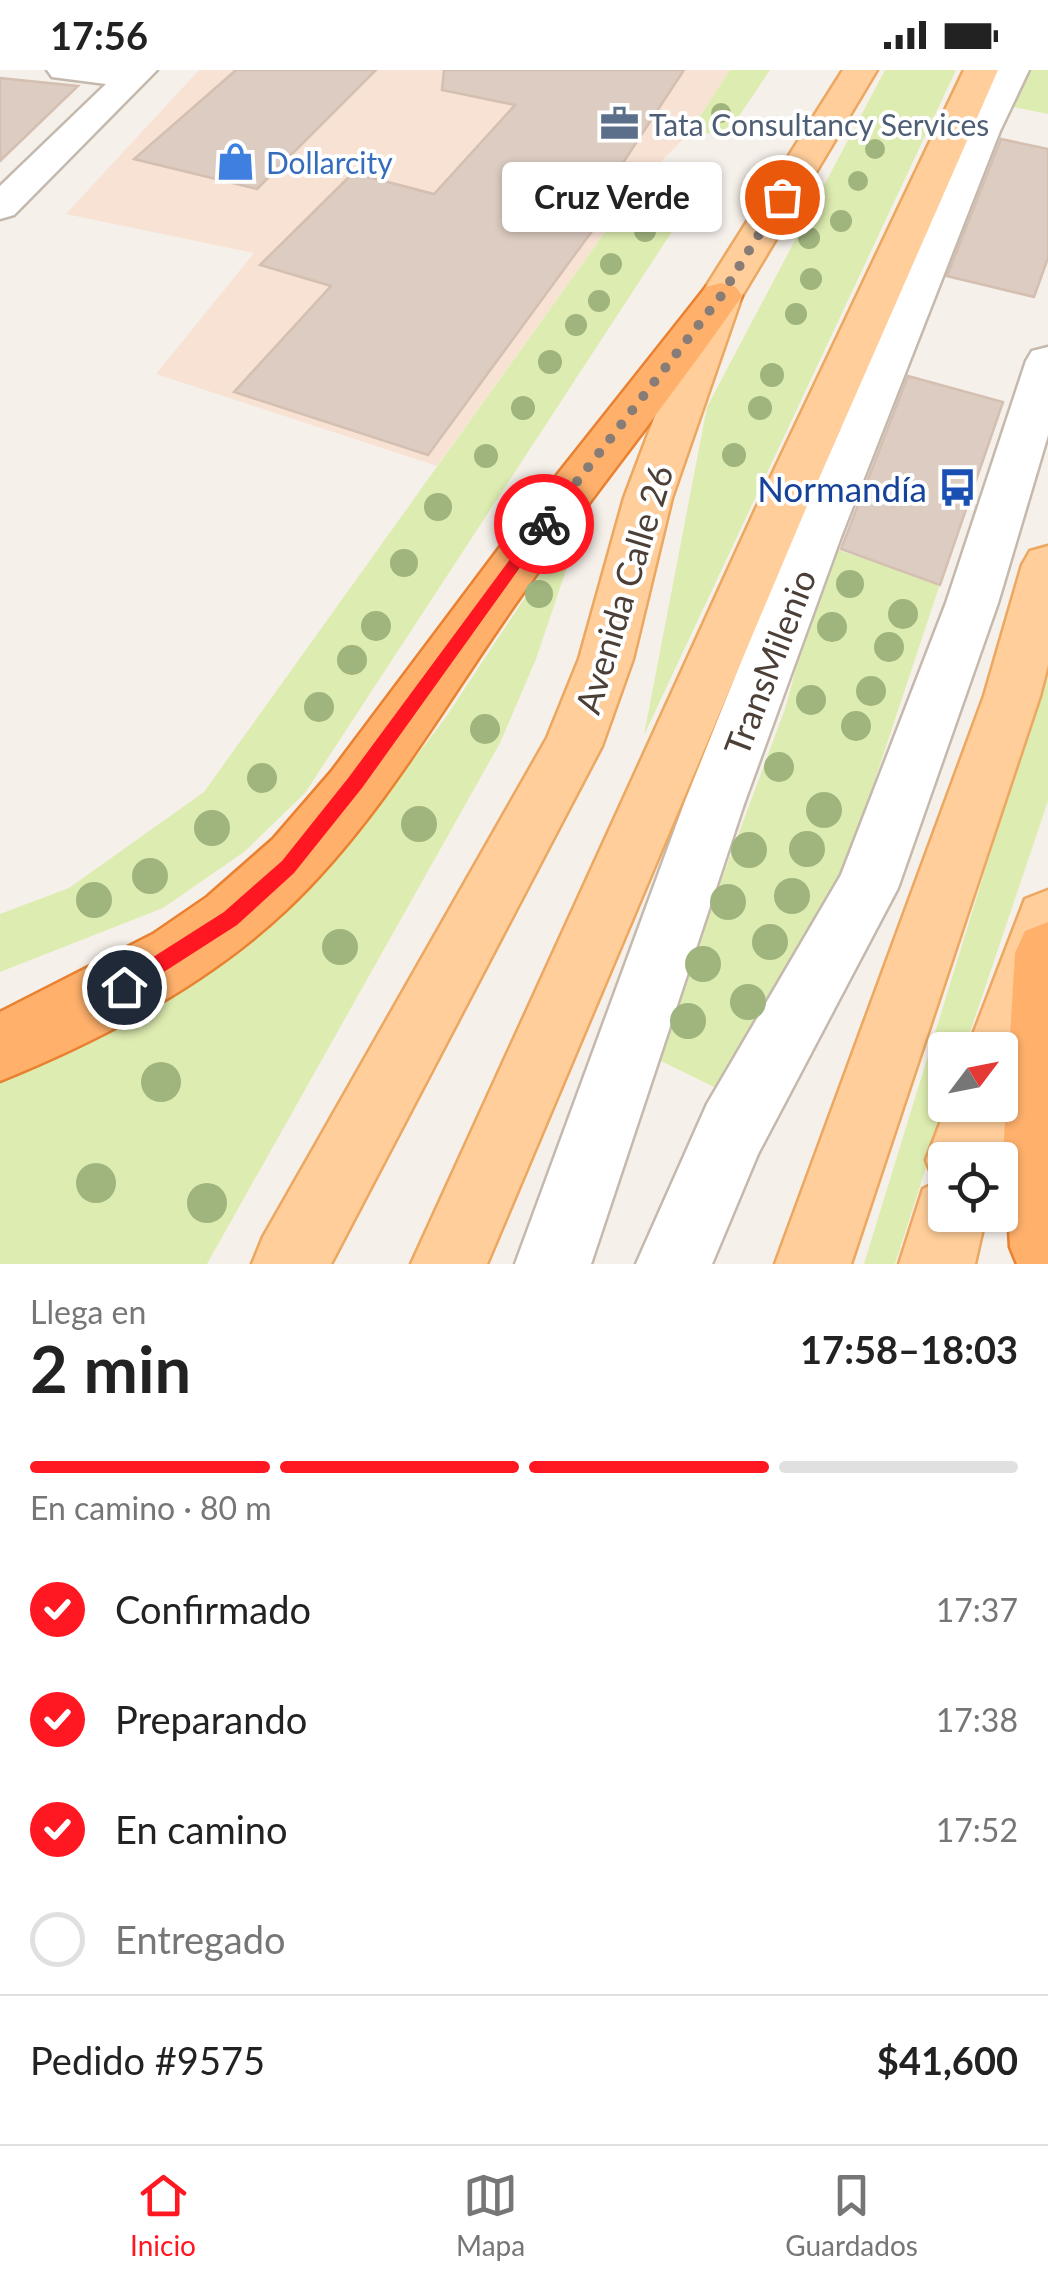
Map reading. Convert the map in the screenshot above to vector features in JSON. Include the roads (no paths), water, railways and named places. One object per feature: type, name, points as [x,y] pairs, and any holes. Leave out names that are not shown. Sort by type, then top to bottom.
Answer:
[{"type":"highway","points":[[0,1047],[131,983],[230,918],[288,867],[356,782],[563,497],[721,296]]},
{"type":"highway","points":[[1048,953],[1040,1137],[1048,1246]]},
{"type":"main road","name":"Avenida Calle 26","points":[[290,1264],[573,746],[606,659],[648,498],[721,296],[860,70]]},
{"type":"main road","points":[[449,1264],[774,524],[980,70]]},
{"type":"main road","points":[[813,1264],[1012,696],[1048,565]]},
{"type":"main road","points":[[1008,1032],[1048,920]]},
{"type":"main road","points":[[938,1264],[945,1232]]},
{"type":"street","points":[[64,70],[137,73]]},
{"type":"street","name":"TransMilenio","points":[[553,1264],[714,804],[816,537],[982,131],[1012,70]]},
{"type":"street","points":[[0,207],[137,73]]},
{"type":"street","points":[[674,1264],[732,1129],[868,888],[972,603],[1048,361]]},
{"type":"place","name":"Tata Consultancy Services","points":[[619,124]]},
{"type":"place","name":"Dollarcity","points":[[236,162]]},
{"type":"place","name":"Cruz Verde","points":[[782,197]]},
{"type":"place","name":"Normandía","points":[[957,488]]}]
